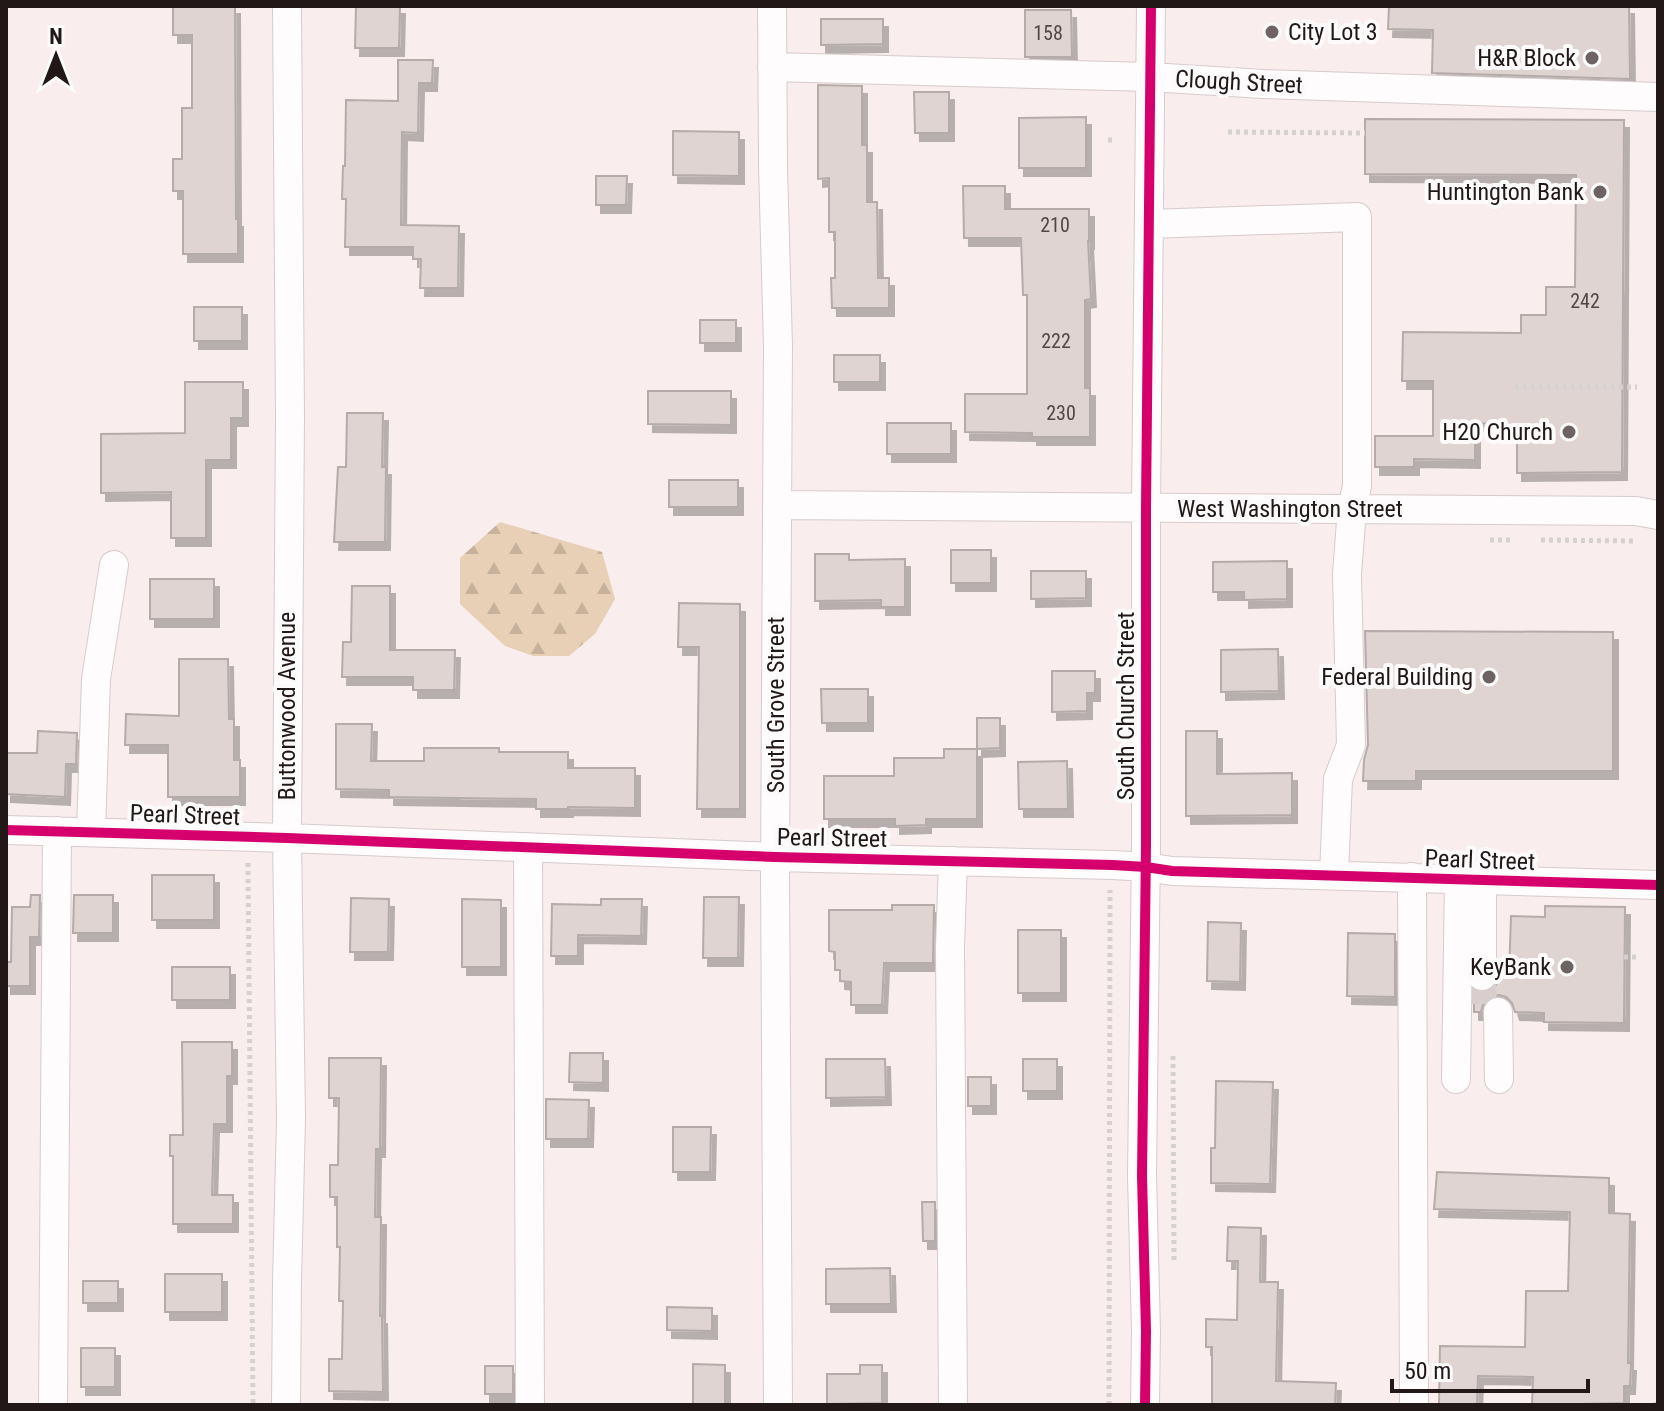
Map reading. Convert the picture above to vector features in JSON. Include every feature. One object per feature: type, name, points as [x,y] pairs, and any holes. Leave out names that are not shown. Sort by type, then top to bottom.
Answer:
[{"type":"street","name":"Buttonwood Avenue","points":[[286,1405],[291,1119],[287,838],[290,416],[287,6]]},
{"type":"street","name":"South Grove Street","points":[[772,6],[778,346],[775,857],[778,1405]]},
{"type":"street","name":"South Church Street","points":[[1145,1405],[1142,1176],[1151,6]]},
{"type":"street","name":"Clough Street","points":[[772,67],[1150,77],[1292,85],[1658,97]]},
{"type":"street","points":[[1149,224],[1357,217],[1357,486],[1347,574],[1351,745],[1338,779],[1334,875]]},
{"type":"street","name":"West Washington Street","points":[[777,505],[1636,511],[1658,515]]},
{"type":"street","points":[[91,832],[96,679],[114,565]]},
{"type":"street","name":"Pearl Street","points":[[6,830],[1658,885]]},
{"type":"street","points":[[53,1405],[57,831]]},
{"type":"street","points":[[528,847],[530,1405]]},
{"type":"street","points":[[953,861],[950,947],[953,1405]]},
{"type":"street","points":[[1412,877],[1414,1405]]},
{"type":"street","points":[[1476,880],[1490,976]]},
{"type":"street","points":[[1476,880],[1476,1079],[1491,1012]]},
{"type":"path","points":[[1228,132],[1365,133]]},
{"type":"path","points":[[1108,140],[1115,140]]},
{"type":"path","points":[[1515,387],[1637,387]]},
{"type":"path","points":[[1541,540],[1635,541]]},
{"type":"path","points":[[248,854],[253,1405]]},
{"type":"path","points":[[1109,1405],[1110,884]]},
{"type":"path","points":[[1624,957],[1640,957]]},
{"type":"path","points":[[1173,1041],[1174,1263]]},
{"type":"green space","points":[[500,522],[602,552],[615,599],[595,634],[569,656],[533,656],[505,646],[460,604],[460,558]]},
{"type":"building","points":[[173,6],[235,6],[238,254],[183,254],[183,191],[173,191],[173,159],[182,159],[182,108],[192,108],[192,35],[173,35]]},
{"type":"building","points":[[356,6],[400,6],[399,48],[355,48]]},
{"type":"building","points":[[1389,6],[1629,6],[1630,79],[1432,73],[1433,30],[1388,29]]},
{"type":"building","points":[[1025,10],[1071,10],[1072,57],[1025,57]]},
{"type":"building","points":[[821,19],[883,19],[883,44],[821,45]]},
{"type":"building","points":[[398,60],[433,60],[432,83],[419,83],[418,133],[402,132],[401,225],[459,226],[458,288],[420,288],[421,259],[413,259],[413,247],[345,247],[346,199],[342,199],[346,100],[398,101]]},
{"type":"building","points":[[818,85],[862,86],[862,145],[867,145],[867,202],[877,202],[878,278],[889,278],[889,308],[832,308],[835,232],[829,232],[829,178],[818,179]]},
{"type":"building","points":[[914,92],[949,92],[949,133],[915,133]]},
{"type":"building","points":[[1086,117],[1086,168],[1019,168],[1019,118]]},
{"type":"building","points":[[1365,119],[1624,120],[1622,472],[1517,473],[1517,425],[1475,423],[1475,460],[1414,459],[1414,467],[1375,467],[1375,436],[1433,436],[1433,381],[1402,381],[1403,332],[1521,333],[1521,315],[1546,315],[1546,287],[1575,287],[1576,175],[1365,174]]},
{"type":"building","points":[[673,131],[739,132],[739,176],[673,175]]},
{"type":"building","points":[[596,176],[627,176],[626,205],[596,205]]},
{"type":"building","points":[[963,186],[1005,186],[1005,209],[1089,209],[1091,299],[1085,300],[1085,388],[1090,388],[1090,437],[965,432],[965,394],[1027,394],[1027,295],[1023,295],[1021,238],[964,238]]},
{"type":"building","points":[[194,307],[242,307],[242,341],[194,341]]},
{"type":"building","points":[[700,320],[736,320],[736,343],[700,343]]},
{"type":"building","points":[[834,355],[880,355],[880,382],[834,382]]},
{"type":"building","points":[[185,382],[243,382],[243,418],[231,418],[231,460],[206,460],[206,538],[171,538],[171,492],[101,493],[101,434],[185,433]]},
{"type":"building","points":[[648,391],[731,391],[731,425],[648,424]]},
{"type":"building","points":[[347,413],[383,413],[385,542],[334,542],[338,467],[346,467]]},
{"type":"building","points":[[887,423],[951,423],[951,454],[887,454]]},
{"type":"building","points":[[669,480],[738,480],[738,507],[669,507]]},
{"type":"building","points":[[951,550],[991,550],[991,583],[951,583]]},
{"type":"building","points":[[815,554],[849,554],[849,560],[905,559],[905,607],[881,607],[881,600],[815,601]]},
{"type":"building","points":[[1287,561],[1287,599],[1244,600],[1244,592],[1213,592],[1213,562]]},
{"type":"building","points":[[1031,571],[1086,571],[1086,598],[1031,599]]},
{"type":"building","points":[[150,579],[214,579],[214,619],[150,619]]},
{"type":"building","points":[[352,586],[390,586],[390,650],[455,650],[454,690],[413,690],[413,677],[342,677],[343,642],[351,642]]},
{"type":"building","points":[[679,603],[740,604],[740,809],[697,809],[699,647],[678,647]]},
{"type":"building","name":"Federal Building","points":[[1365,631],[1613,632],[1613,771],[1416,771],[1416,781],[1363,781],[1368,745]]},
{"type":"building","points":[[1278,649],[1279,691],[1221,692],[1221,650]]},
{"type":"building","points":[[179,659],[228,659],[229,719],[234,719],[234,760],[240,760],[240,797],[168,797],[168,745],[125,745],[126,714],[179,716]]},
{"type":"building","points":[[1052,671],[1095,671],[1095,693],[1087,693],[1087,711],[1052,712]]},
{"type":"building","points":[[821,689],[868,689],[868,723],[822,723]]},
{"type":"building","points":[[977,718],[1000,718],[1000,748],[977,749]]},
{"type":"building","points":[[336,724],[372,724],[371,761],[424,761],[424,748],[499,748],[499,752],[568,752],[568,768],[635,768],[635,808],[536,809],[536,799],[389,797],[389,790],[336,789]]},
{"type":"building","points":[[38,731],[77,733],[76,764],[66,764],[65,797],[6,794],[6,753],[37,753]]},
{"type":"building","points":[[1186,731],[1217,731],[1217,774],[1292,773],[1292,815],[1186,816]]},
{"type":"building","points":[[944,749],[977,749],[977,819],[926,819],[926,825],[895,826],[895,819],[824,819],[824,776],[894,776],[894,758],[944,758]]},
{"type":"building","points":[[1067,761],[1068,809],[1019,809],[1018,762]]},
{"type":"building","points":[[152,875],[214,875],[214,920],[152,920]]},
{"type":"building","points":[[31,895],[40,895],[39,937],[30,937],[30,986],[6,986],[6,962],[11,962],[12,907],[30,907]]},
{"type":"building","points":[[74,895],[113,895],[113,933],[73,933]]},
{"type":"building","points":[[704,897],[739,897],[738,958],[703,958]]},
{"type":"building","points":[[351,898],[389,899],[388,952],[350,952]]},
{"type":"building","points":[[462,899],[501,900],[501,967],[462,967]]},
{"type":"building","points":[[601,899],[642,899],[641,936],[578,935],[578,956],[551,956],[552,904],[601,905]]},
{"type":"building","points":[[892,905],[934,905],[933,963],[884,963],[882,1005],[851,1005],[851,982],[840,981],[840,970],[835,970],[835,952],[829,951],[829,910],[892,910]]},
{"type":"building","name":"KeyBank","points":[[1545,906],[1625,907],[1624,1023],[1544,1022],[1544,1013],[1515,1012],[1512,1003],[1499,995],[1489,998],[1481,1012],[1474,1012],[1474,991],[1490,991],[1499,976],[1509,976],[1511,916],[1545,917]]},
{"type":"building","points":[[1208,922],[1241,923],[1240,982],[1207,981]]},
{"type":"building","points":[[1018,930],[1061,930],[1061,993],[1018,993]]},
{"type":"building","points":[[1348,933],[1395,934],[1395,997],[1347,996]]},
{"type":"building","points":[[172,967],[230,967],[230,1000],[172,1000]]},
{"type":"building","points":[[182,1042],[232,1042],[232,1076],[227,1076],[227,1124],[214,1124],[212,1195],[233,1195],[233,1224],[173,1224],[170,1135],[183,1135]]},
{"type":"building","points":[[570,1053],[603,1053],[603,1083],[569,1082]]},
{"type":"building","points":[[329,1058],[381,1058],[380,1149],[376,1149],[375,1217],[381,1217],[383,1392],[329,1391],[329,1359],[342,1359],[343,1301],[339,1301],[337,1197],[330,1197],[330,1165],[338,1165],[339,1098],[329,1098]]},
{"type":"building","points":[[826,1059],[885,1059],[886,1097],[826,1098]]},
{"type":"building","points":[[1023,1059],[1057,1059],[1057,1091],[1023,1091]]},
{"type":"building","points":[[968,1077],[991,1077],[991,1106],[968,1106]]},
{"type":"building","points":[[1216,1081],[1273,1082],[1270,1184],[1211,1183]]},
{"type":"building","points":[[546,1099],[589,1100],[588,1139],[546,1139]]},
{"type":"building","points":[[673,1127],[711,1127],[710,1172],[673,1172]]},
{"type":"building","points":[[1437,1172],[1609,1178],[1609,1213],[1630,1214],[1628,1363],[1631,1363],[1630,1386],[1624,1386],[1624,1403],[1532,1405],[1533,1377],[1478,1376],[1477,1405],[1439,1405],[1440,1346],[1525,1347],[1526,1291],[1568,1291],[1570,1212],[1434,1209]]},
{"type":"building","points":[[922,1202],[935,1202],[935,1241],[923,1241]]},
{"type":"building","points":[[1228,1227],[1261,1228],[1260,1282],[1278,1282],[1276,1381],[1336,1383],[1335,1405],[1212,1405],[1212,1347],[1206,1347],[1206,1319],[1237,1320],[1238,1261],[1227,1261]]},
{"type":"building","points":[[890,1268],[891,1304],[826,1304],[826,1269]]},
{"type":"building","points":[[165,1274],[222,1274],[222,1312],[165,1312]]},
{"type":"building","points":[[83,1281],[118,1281],[118,1303],[83,1303]]},
{"type":"building","points":[[667,1307],[712,1308],[712,1331],[667,1330]]},
{"type":"building","points":[[81,1348],[115,1348],[115,1387],[81,1387]]},
{"type":"building","points":[[693,1364],[725,1365],[725,1404],[693,1404]]},
{"type":"building","points":[[860,1365],[882,1365],[882,1403],[827,1404],[827,1374],[860,1374]]},
{"type":"building","points":[[485,1366],[513,1366],[513,1394],[485,1394]]},
{"type":"tunnel","points":[[1482,976],[1483,1012]]},
{"type":"cycle path","points":[[1145,1405],[1142,1176],[1151,6]]},
{"type":"cycle path","points":[[6,830],[1658,885]]},
{"type":"place","name":"City Lot 3","points":[[1272,32]]},
{"type":"place","name":"H&R Block","points":[[1592,58]]},
{"type":"place","name":"Huntington Bank","points":[[1600,192]]},
{"type":"place","name":"H20 Church","points":[[1569,432]]},
{"type":"place","name":"Federal Building","points":[[1489,677]]},
{"type":"place","name":"KeyBank","points":[[1567,967]]}]
